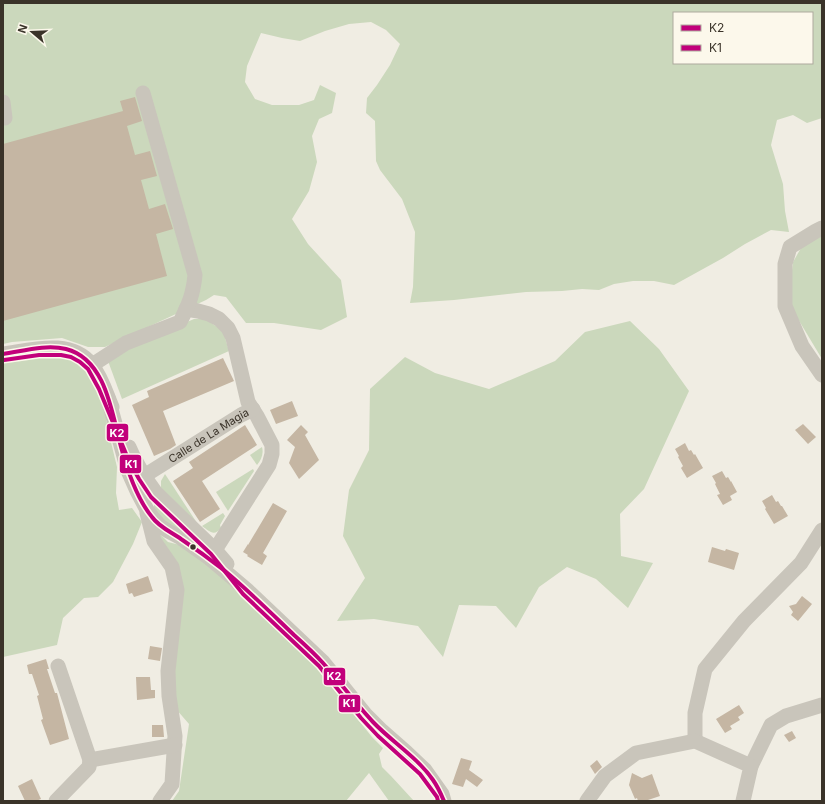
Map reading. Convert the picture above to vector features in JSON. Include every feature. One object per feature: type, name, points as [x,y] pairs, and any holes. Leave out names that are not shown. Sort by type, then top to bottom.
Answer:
[{"type":"street","points":[[92,364],[126,343],[180,322],[191,300],[193,290],[195,275],[143,93]]},
{"type":"street","points":[[3,102],[5,118]]},
{"type":"street","points":[[820,226],[790,247],[785,264],[785,306],[802,346],[822,375]]},
{"type":"street","points":[[186,309],[209,314],[219,319],[228,328],[233,338],[248,402],[253,409]]},
{"type":"street","points":[[3,354],[44,348],[66,349],[75,352],[92,364],[99,375],[134,458],[144,476],[156,493],[215,550],[247,590]]},
{"type":"street","points":[[108,398],[125,460],[146,510],[154,541],[172,567],[177,590],[168,671],[169,696],[176,736],[172,784],[160,801]]},
{"type":"street","name":"Calle de La Magia","points":[[144,476],[253,409],[272,445],[272,454],[269,465],[215,550]]},
{"type":"street","points":[[137,491],[144,476]]},
{"type":"street","points":[[146,510],[160,526],[181,538],[208,557],[247,590],[323,662],[364,714],[425,770],[442,794],[444,801]]},
{"type":"street","points":[[694,741],[695,713],[705,669],[744,621],[801,563],[822,530]]},
{"type":"street","points":[[181,538],[189,537],[199,544],[215,550]]},
{"type":"street","points":[[56,801],[89,767],[90,760],[58,666]]},
{"type":"street","points":[[743,801],[751,766],[771,724],[786,716],[822,705]]},
{"type":"street","points":[[587,801],[605,776],[636,753],[694,741],[751,766]]},
{"type":"street","points":[[90,760],[175,745]]},
{"type":"green space","points":[[3,3],[822,3],[822,118],[807,123],[793,115],[777,120],[771,145],[783,184],[785,211],[789,232],[771,230],[674,285],[654,281],[633,281],[614,284],[599,290],[582,289],[526,292],[410,303],[413,287],[415,232],[402,199],[380,170],[376,161],[375,121],[366,113],[367,98],[390,65],[400,44],[386,30],[371,22],[349,24],[325,31],[300,41],[261,33],[247,66],[245,82],[255,99],[272,105],[299,105],[314,100],[320,85],[336,93],[332,113],[319,119],[312,136],[317,162],[309,191],[292,219],[308,244],[341,280],[347,317],[321,330],[274,323],[246,323],[226,297],[214,295],[105,347],[88,347],[62,338],[3,344]]},
{"type":"green space","points":[[822,233],[822,359],[792,309],[790,286],[793,262],[801,248]]},
{"type":"green space","points":[[194,319],[205,319],[219,328],[224,334],[229,351],[122,399],[108,361],[135,344]]},
{"type":"green space","points":[[630,321],[659,349],[689,391],[644,489],[620,514],[621,556],[653,563],[628,608],[596,579],[567,567],[539,587],[516,628],[496,606],[459,605],[443,657],[418,626],[374,619],[337,621],[365,578],[343,536],[349,490],[369,450],[370,389],[405,357],[435,373],[489,389],[555,361],[585,332]]},
{"type":"green space","points":[[46,356],[62,356],[71,359],[82,366],[89,373],[97,385],[105,411],[117,467],[116,493],[119,510],[132,508],[142,522],[133,544],[113,582],[98,597],[84,598],[63,618],[57,645],[3,657],[3,363]]},
{"type":"green space","points":[[262,447],[262,457],[257,465],[250,455]]},
{"type":"green space","points":[[253,469],[254,471],[228,511],[216,492]]},
{"type":"green space","points":[[165,474],[197,523],[161,488],[161,481]]},
{"type":"green space","points":[[159,503],[183,527],[181,530],[174,529],[153,510],[154,505]]},
{"type":"green space","points":[[223,513],[225,516],[220,525],[221,528],[218,531],[214,533],[202,526]]},
{"type":"green space","points":[[157,531],[168,542],[184,546],[226,581],[277,628],[315,666],[372,737],[383,748],[379,754],[382,767],[414,801],[389,801],[369,773],[346,801],[172,801],[179,791],[189,724],[176,709],[173,669],[177,608]]},
{"type":"building","points":[[135,97],[142,121],[127,126],[135,155],[150,151],[157,176],[141,180],[149,209],[165,204],[173,229],[156,234],[167,276],[3,321],[3,144],[123,111],[120,101]]},
{"type":"building","points":[[223,358],[234,381],[163,411],[176,445],[154,456],[132,405],[149,397],[147,391]]},
{"type":"building","points":[[292,401],[298,416],[276,424],[270,410]]},
{"type":"building","points":[[803,424],[816,437],[808,444],[795,430]]},
{"type":"building","points":[[245,425],[257,445],[202,481],[220,509],[200,522],[173,481],[193,468],[189,462]]},
{"type":"building","points":[[301,425],[308,432],[305,435],[319,460],[299,479],[289,463],[295,447],[287,440]]},
{"type":"building","points":[[685,443],[689,451],[691,450],[694,455],[695,454],[703,468],[687,478],[681,468],[683,466],[675,449]]},
{"type":"building","points":[[722,471],[726,478],[728,477],[731,481],[737,492],[730,496],[732,500],[723,505],[717,495],[720,494],[712,476]]},
{"type":"building","points":[[772,495],[776,502],[778,501],[782,506],[788,516],[774,524],[762,501]]},
{"type":"building","points":[[273,503],[287,511],[263,553],[267,556],[262,565],[243,552]]},
{"type":"building","points":[[712,547],[739,553],[734,570],[708,562]]},
{"type":"building","points":[[148,576],[153,591],[134,597],[132,593],[129,594],[126,584]]},
{"type":"building","points":[[802,596],[812,604],[798,621],[791,615],[793,612],[789,606],[796,604]]},
{"type":"building","points":[[150,646],[162,648],[160,661],[148,659]]},
{"type":"building","points":[[46,659],[49,669],[47,669],[55,693],[57,693],[69,739],[50,745],[41,720],[43,719],[37,696],[39,695],[32,674],[29,674],[27,665]]},
{"type":"building","points":[[136,677],[150,677],[151,690],[155,690],[155,698],[137,700]]},
{"type":"building","points":[[739,705],[744,713],[738,717],[740,720],[730,726],[732,729],[725,733],[716,719]]},
{"type":"building","points":[[152,725],[163,725],[164,737],[152,737]]},
{"type":"building","points":[[792,731],[796,738],[789,742],[784,735]]},
{"type":"building","points":[[461,758],[472,761],[469,770],[483,780],[477,787],[466,779],[463,787],[452,784]]},
{"type":"building","points":[[597,760],[602,767],[595,774],[590,766]]},
{"type":"building","points":[[632,773],[642,778],[652,774],[660,796],[645,801],[638,801],[637,798],[635,799],[629,785]]},
{"type":"building","points":[[32,779],[41,799],[36,801],[25,801],[18,786]]},
{"type":"transit line","name":"K2","points":[[3,354],[34,348],[51,347],[66,349],[79,355],[90,364],[99,376],[105,389],[123,456],[133,484],[142,502],[155,521],[225,571],[313,652],[373,722],[420,764],[433,780],[444,801]]},
{"type":"transit line","name":"K1","points":[[4,360],[39,355],[61,355],[71,357],[88,369],[99,389],[129,461],[151,497],[211,554],[243,594],[319,666],[361,718],[378,736],[420,774],[437,797],[438,801]]}]
